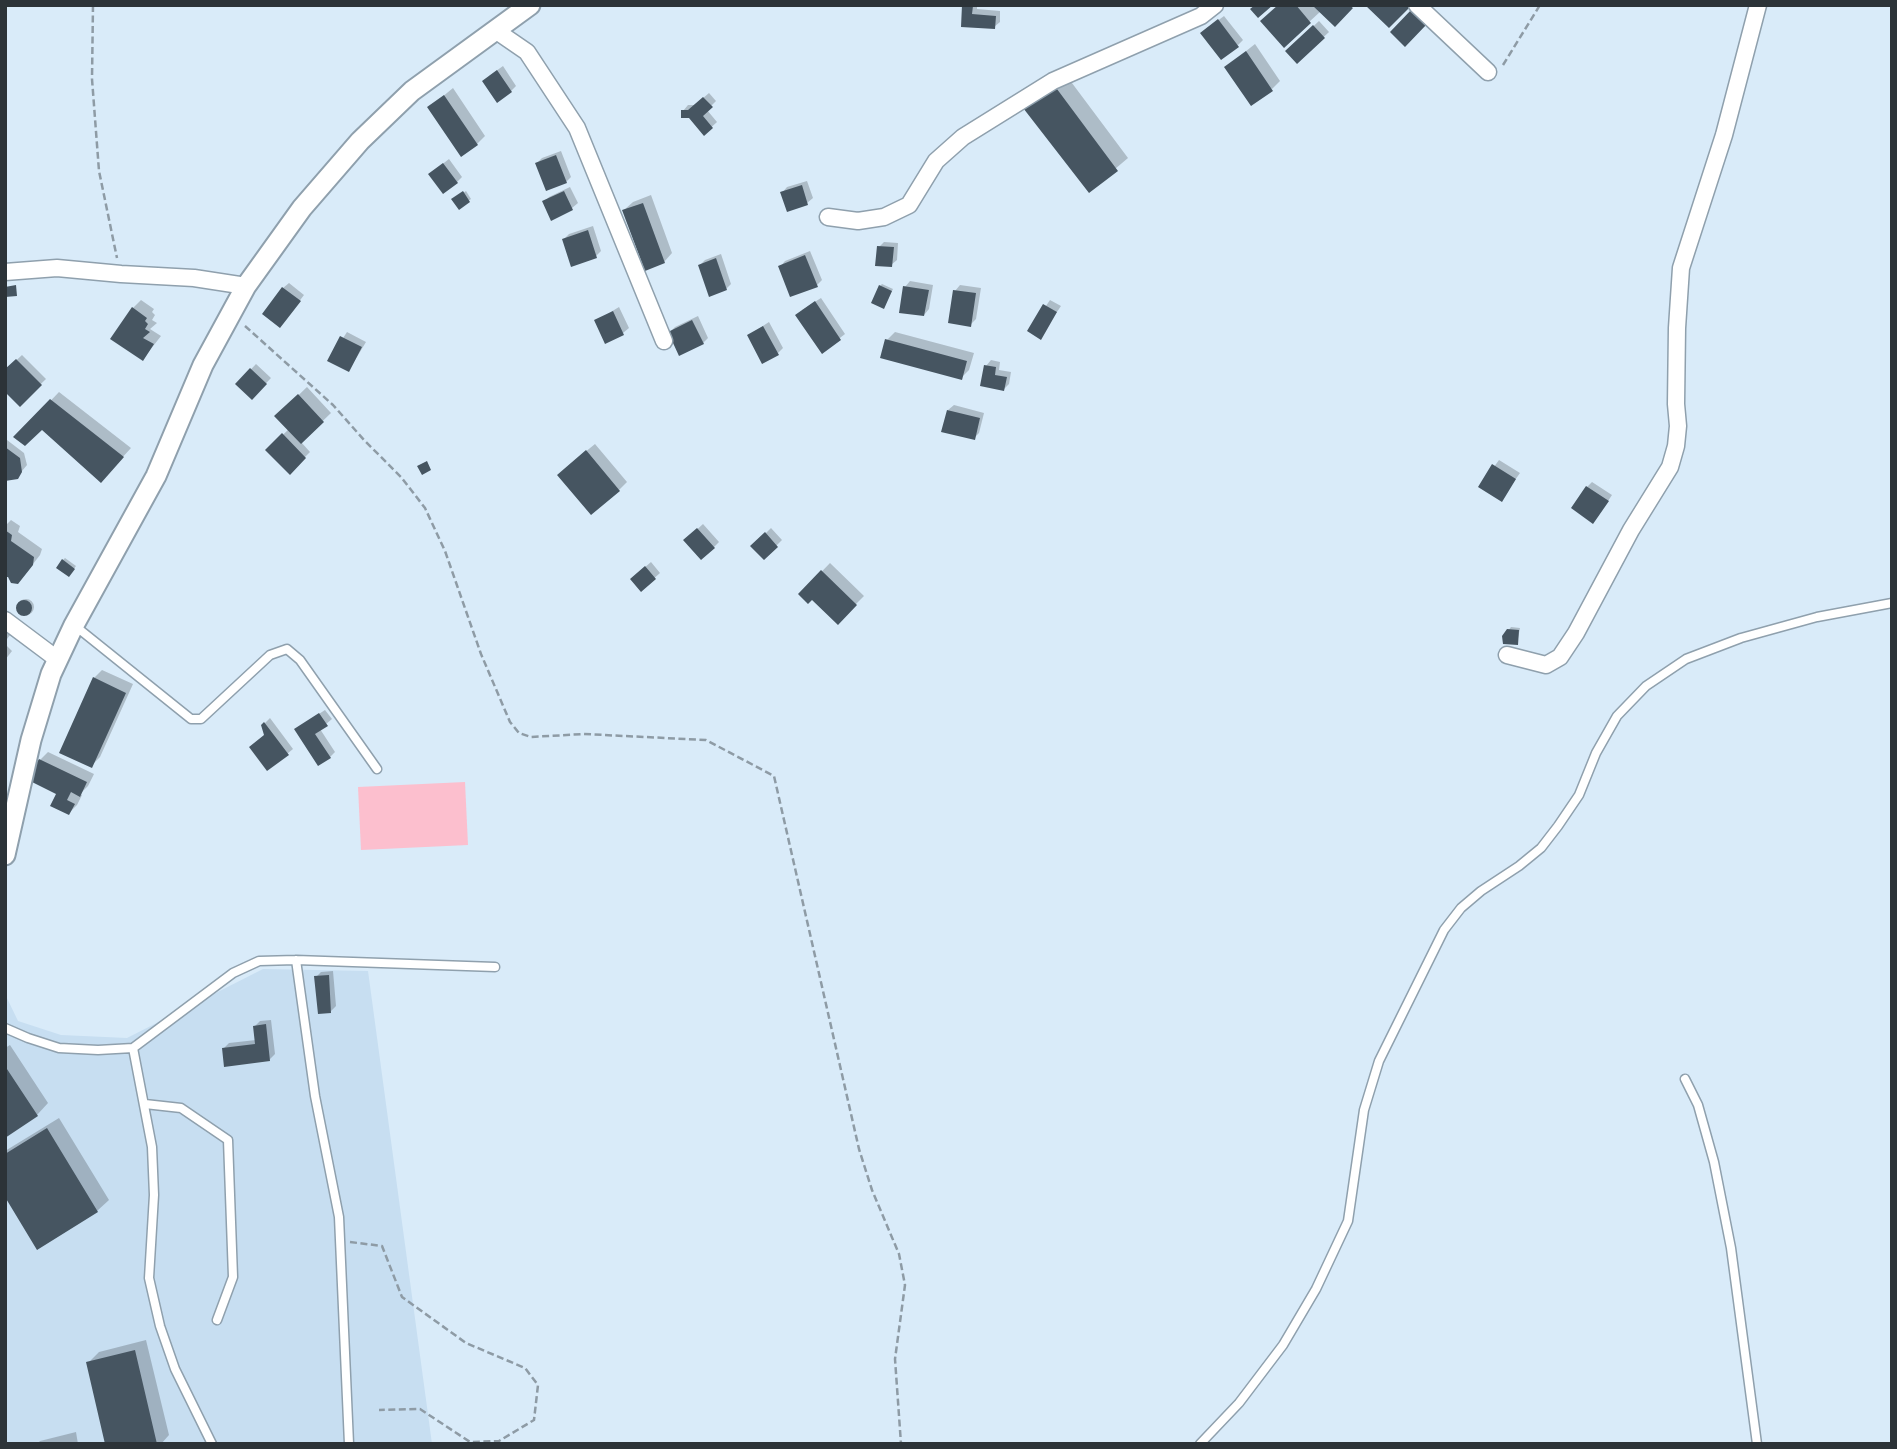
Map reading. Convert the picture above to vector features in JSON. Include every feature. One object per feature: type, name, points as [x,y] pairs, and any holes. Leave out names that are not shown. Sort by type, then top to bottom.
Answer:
[{"type":"street","points":[[6,843],[35,725],[57,659],[156,476],[203,365],[246,286],[302,208],[360,141],[412,90],[530,5]]},
{"type":"street","points":[[828,217],[858,221],[884,217],[909,205],[936,161],[963,137],[1053,81],[1201,16],[1214,5]]},
{"type":"street","points":[[1417,5],[1488,72]]},
{"type":"street","points":[[1507,654],[1546,665],[1560,657],[1576,634],[1631,530],[1670,467],[1678,426],[1677,328],[1681,268],[1724,135],[1758,5]]},
{"type":"street","points":[[495,30],[527,52],[577,128],[664,341]]},
{"type":"street","points":[[5,272],[57,268],[194,278],[246,286]]},
{"type":"street","points":[[5,620],[57,659]]},
{"type":"lane","points":[[1200,1444],[1239,1403],[1283,1345],[1316,1289],[1348,1221],[1364,1111],[1379,1061],[1444,930],[1471,900],[1541,848],[1579,795],[1596,753],[1617,716],[1646,686],[1686,659],[1741,638],[1817,617],[1892,603]]},
{"type":"lane","points":[[74,625],[191,719],[201,719],[270,655],[287,649],[300,660],[377,769]]},
{"type":"lane","points":[[296,960],[315,1096],[339,1217],[349,1444]]},
{"type":"lane","points":[[5,1028],[60,1048],[133,1048],[233,973],[259,961],[495,967]]},
{"type":"lane","points":[[133,1048],[152,1147],[154,1195],[149,1278],[160,1325],[175,1369],[212,1444]]},
{"type":"lane","points":[[1685,1079],[1698,1105],[1714,1162],[1731,1248],[1757,1444]]},
{"type":"lane","points":[[145,1104],[181,1108],[228,1140],[233,1277],[217,1320]]},
{"type":"path","points":[[93,5],[92,79],[99,171],[121,274]]},
{"type":"path","points":[[1488,72],[1505,64],[1540,5]]},
{"type":"path","points":[[231,313],[333,405],[401,477],[425,508],[446,551],[485,664],[510,722],[519,733],[531,737],[593,734],[706,740],[774,776],[859,1149],[872,1190],[900,1254],[905,1285],[895,1359],[901,1444]]},
{"type":"path","points":[[340,1240],[382,1247],[402,1297],[466,1343],[525,1368],[538,1385],[534,1420],[499,1441],[470,1442],[420,1409],[379,1410]]},
{"type":"shaded area","points":[[465,782],[468,845],[361,850],[358,787]]},
{"type":"shaded area","points":[[263,969],[368,971],[432,1444],[5,1444],[5,994],[18,1021],[61,1035],[127,1038]]},
{"type":"building","points":[[962,5],[973,6],[972,14],[996,16],[995,29],[961,27]]},
{"type":"building","points":[[1255,5],[1273,5],[1258,18],[1250,9]]},
{"type":"building","points":[[1278,5],[1296,5],[1311,23],[1284,48],[1260,21]]},
{"type":"building","points":[[1312,5],[1349,5],[1353,8],[1335,27]]},
{"type":"building","points":[[1365,5],[1406,5],[1409,8],[1389,28]]},
{"type":"building","points":[[1412,9],[1427,24],[1405,47],[1390,32]]},
{"type":"building","points":[[1218,19],[1239,47],[1221,60],[1200,33]]},
{"type":"building","points":[[1313,25],[1325,38],[1297,64],[1285,51]]},
{"type":"building","points":[[1246,51],[1273,91],[1251,106],[1224,67]]},
{"type":"building","points":[[497,70],[512,92],[497,103],[482,81]]},
{"type":"building","points":[[1054,85],[1118,171],[1089,193],[1020,104]]},
{"type":"building","points":[[444,95],[478,145],[461,157],[427,107]]},
{"type":"building","points":[[703,97],[713,107],[703,116],[713,128],[704,136],[689,118],[681,118],[681,110],[688,110]]},
{"type":"building","points":[[556,155],[567,183],[546,191],[535,163]]},
{"type":"building","points":[[443,163],[458,183],[443,194],[428,174]]},
{"type":"building","points":[[802,185],[808,205],[787,212],[780,192]]},
{"type":"building","points":[[463,191],[470,202],[459,210],[451,199]]},
{"type":"building","points":[[564,191],[573,210],[551,221],[542,201]]},
{"type":"building","points":[[643,203],[665,263],[645,271],[622,210]]},
{"type":"building","points":[[588,230],[597,258],[571,267],[562,239]]},
{"type":"building","points":[[877,246],[894,247],[892,267],[875,266]]},
{"type":"building","points":[[805,255],[818,287],[790,297],[778,266]]},
{"type":"building","points":[[716,258],[727,290],[709,297],[698,265]]},
{"type":"building","points":[[16,285],[17,296],[5,297],[5,287]]},
{"type":"building","points":[[879,285],[892,291],[884,309],[871,303]]},
{"type":"building","points":[[903,286],[929,290],[924,316],[899,313]]},
{"type":"building","points":[[282,287],[301,301],[280,328],[262,314]]},
{"type":"building","points":[[953,290],[976,293],[971,327],[948,323]]},
{"type":"building","points":[[815,301],[841,340],[822,354],[795,315]]},
{"type":"building","points":[[1043,304],[1057,312],[1041,340],[1027,331]]},
{"type":"building","points":[[132,307],[147,318],[145,329],[150,332],[143,338],[154,344],[143,361],[110,339]]},
{"type":"building","points":[[613,311],[624,335],[605,344],[594,320]]},
{"type":"building","points":[[692,320],[704,344],[679,356],[668,332]]},
{"type":"building","points":[[763,326],[779,355],[762,364],[747,335]]},
{"type":"building","points":[[340,336],[362,347],[349,372],[327,361]]},
{"type":"building","points":[[885,339],[967,361],[962,380],[880,358]]},
{"type":"building","points":[[16,359],[42,385],[20,407],[5,392],[5,369]]},
{"type":"building","points":[[984,365],[996,367],[995,375],[1007,377],[1004,391],[980,386]]},
{"type":"building","points":[[250,368],[267,384],[252,400],[235,384]]},
{"type":"building","points":[[298,394],[324,422],[301,444],[274,416]]},
{"type":"building","points":[[50,399],[124,457],[101,483],[42,430],[25,446],[13,437]]},
{"type":"building","points":[[947,410],[980,418],[975,440],[941,432]]},
{"type":"building","points":[[282,433],[306,458],[290,475],[265,450]]},
{"type":"building","points":[[5,447],[20,458],[22,472],[18,479],[5,481]]},
{"type":"building","points":[[586,450],[620,491],[591,515],[557,475]]},
{"type":"building","points":[[427,461],[431,470],[422,475],[417,466]]},
{"type":"building","points":[[1492,464],[1516,479],[1502,502],[1478,487]]},
{"type":"building","points":[[1586,486],[1609,501],[1593,524],[1571,508]]},
{"type":"building","points":[[697,528],[715,548],[701,560],[683,540]]},
{"type":"building","points":[[5,530],[12,535],[11,541],[34,557],[33,565],[18,584],[11,583],[8,577],[5,577]]},
{"type":"building","points":[[765,532],[778,547],[764,560],[750,546]]},
{"type":"building","points":[[62,559],[75,569],[69,577],[56,568]]},
{"type":"building","points":[[645,566],[656,579],[641,592],[630,579]]},
{"type":"building","points":[[821,570],[857,605],[838,625],[812,600],[808,604],[798,594]]},
{"type":"building","points":[[24,600],[30,602],[30,614],[24,616],[18,614],[16,608],[18,602]]},
{"type":"building","points":[[1507,629],[1519,630],[1518,645],[1503,644],[1502,636]]},
{"type":"building","points":[[93,677],[126,693],[92,768],[59,753]]},
{"type":"building","points":[[319,713],[328,726],[315,734],[331,758],[318,766],[294,729]]},
{"type":"building","points":[[264,722],[289,755],[267,771],[249,747],[264,735],[261,725]]},
{"type":"building","points":[[39,759],[87,782],[80,797],[71,792],[67,800],[75,804],[69,815],[50,806],[56,794],[26,779]]},
{"type":"building","points":[[329,975],[331,1013],[318,1014],[314,976]]},
{"type":"building","points":[[266,1024],[270,1061],[224,1067],[222,1048],[255,1044],[253,1026]]},
{"type":"building","points":[[5,1066],[38,1116],[5,1138]]},
{"type":"building","points":[[47,1128],[98,1212],[37,1250],[5,1197],[5,1154]]},
{"type":"building","points":[[135,1350],[157,1444],[105,1444],[86,1362]]}]
